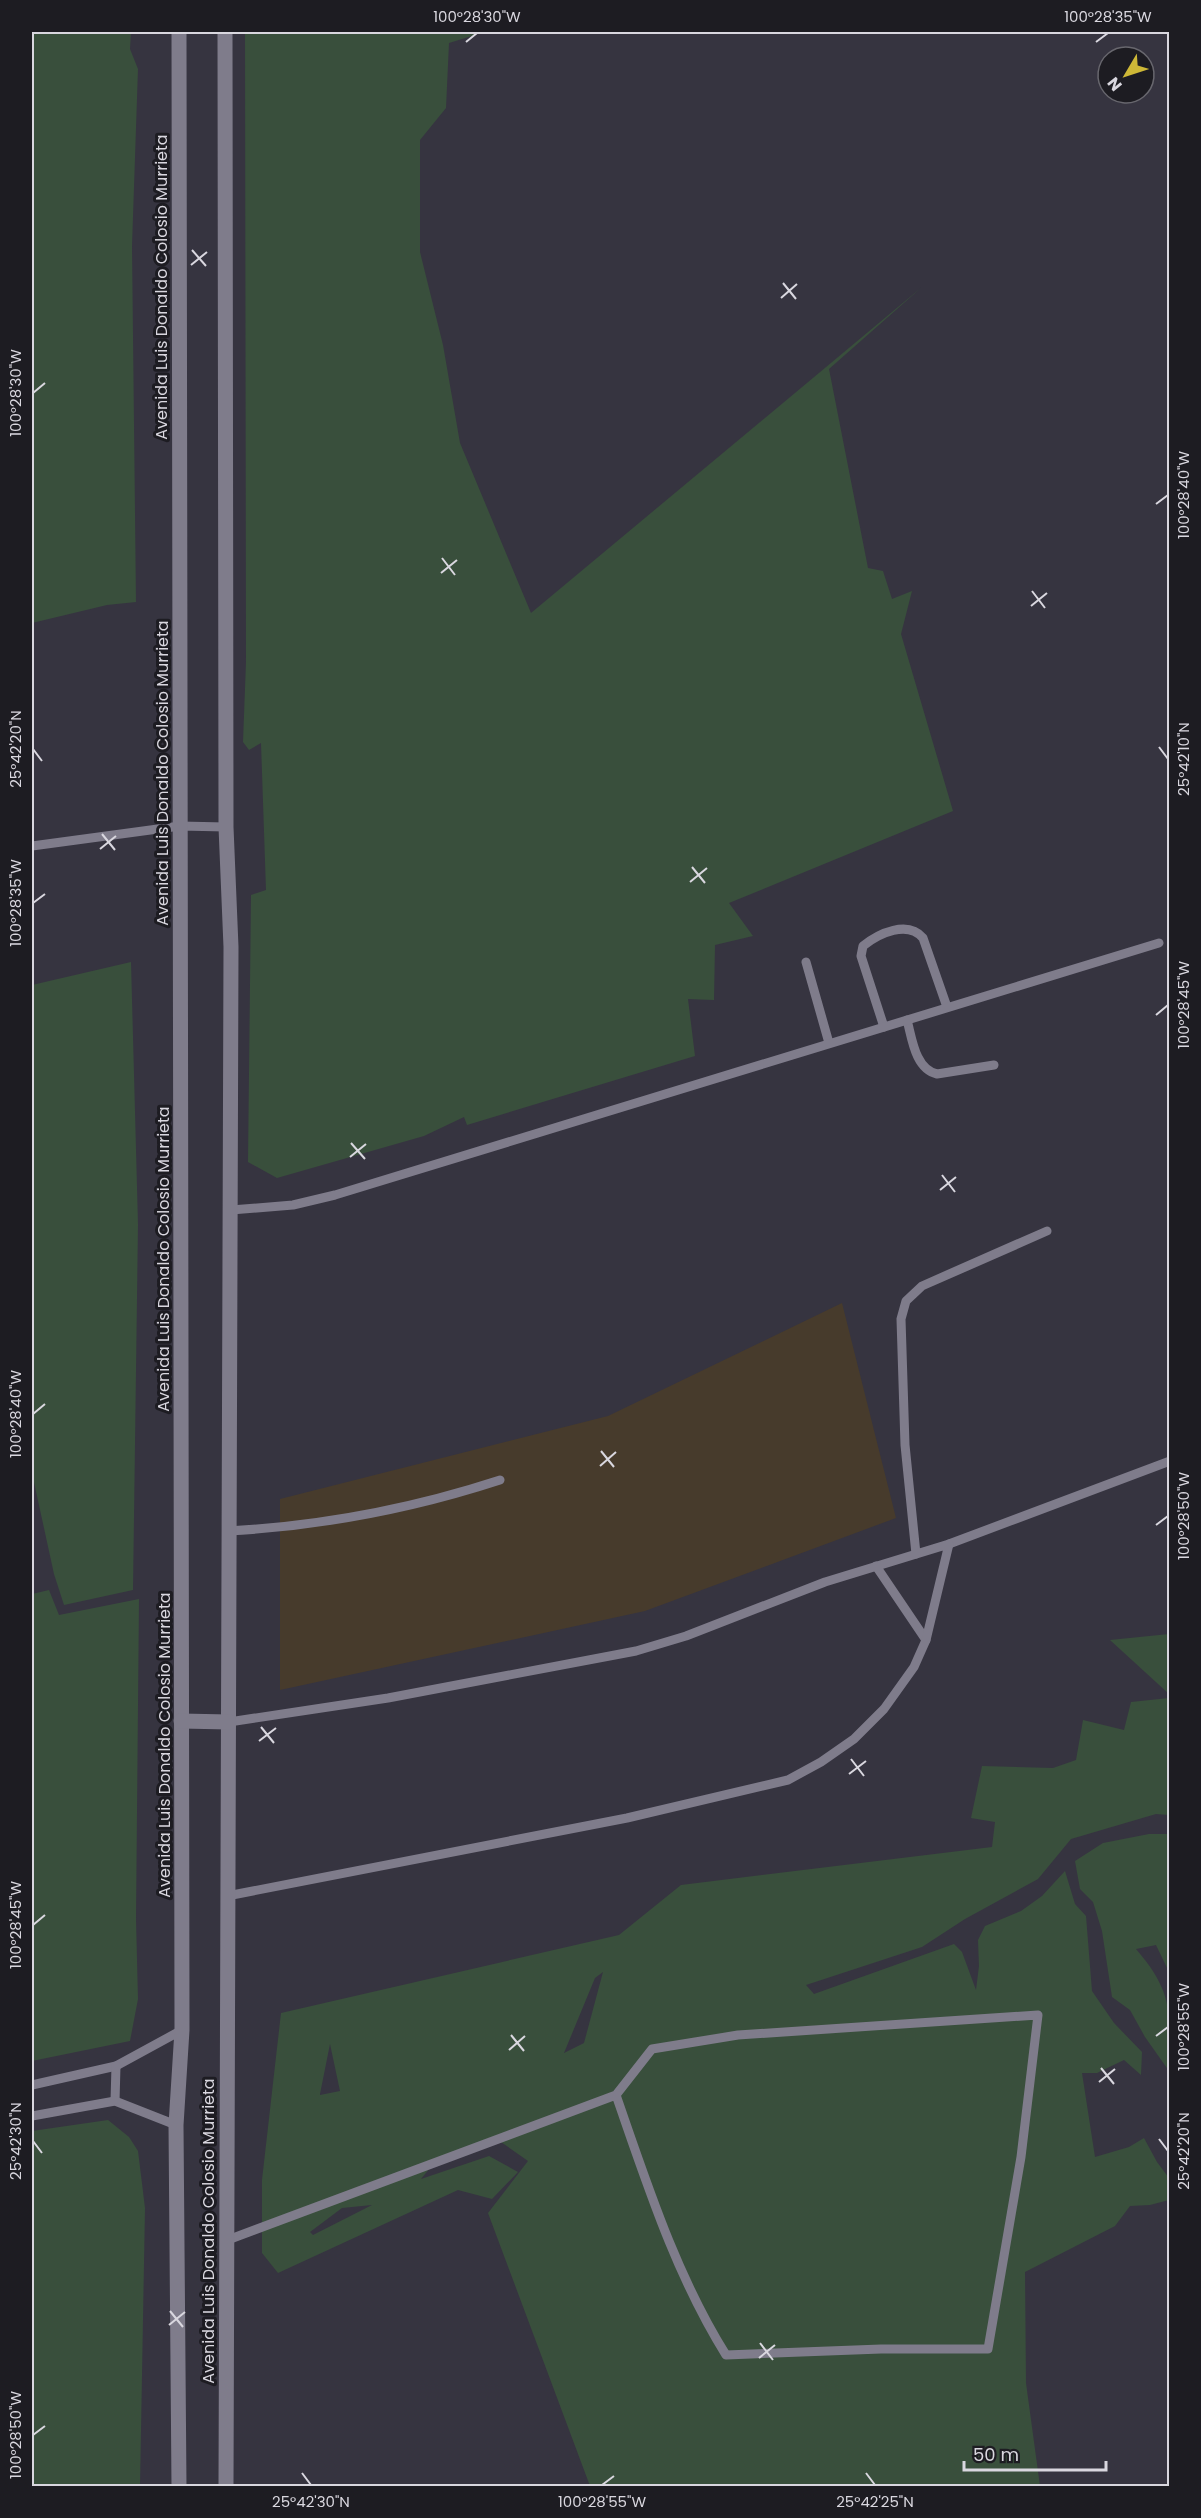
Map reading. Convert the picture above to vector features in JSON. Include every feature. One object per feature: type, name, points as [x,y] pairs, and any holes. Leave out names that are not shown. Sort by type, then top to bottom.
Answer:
[{"type":"main road","name":"Avenida Luis Donaldo Colosio Murrieta","points":[[179,32],[182,2030],[176,2125],[179,2487]]},
{"type":"main road","name":"Avenida Luis Donaldo Colosio Murrieta","points":[[225,32],[225,827],[231,947],[226,2487]]},
{"type":"main road","points":[[181,1721],[229,1722]]},
{"type":"lane","points":[[32,846],[180,826],[225,827]]},
{"type":"lane","points":[[884,1027],[861,956],[863,946],[871,939],[906,927],[916,930],[923,938],[947,1008]]},
{"type":"lane","points":[[231,1210],[293,1205],[335,1195],[1159,943]]},
{"type":"lane","points":[[806,962],[829,1043]]},
{"type":"lane","points":[[907,1020],[922,1066],[929,1072],[937,1074],[994,1065]]},
{"type":"lane","points":[[916,1554],[905,1445],[901,1319],[906,1301],[922,1286],[1047,1231]]},
{"type":"lane","points":[[229,1722],[388,1698],[636,1651],[686,1636],[876,1566],[950,1544],[1170,1461]]},
{"type":"lane","points":[[228,1531],[277,1529],[374,1515],[448,1497],[500,1480]]},
{"type":"lane","points":[[227,1896],[627,1818],[788,1780],[821,1762],[854,1739],[884,1709],[914,1667],[926,1640],[950,1544]]},
{"type":"lane","points":[[876,1566],[926,1640]]},
{"type":"lane","points":[[225,2241],[616,2095],[652,2049],[738,2035],[1038,2015],[1022,2157],[988,2349],[881,2349],[726,2355],[700,2313],[654,2202],[616,2095]]},
{"type":"lane","points":[[32,2085],[116,2066],[182,2030]]},
{"type":"lane","points":[[115,2101],[116,2066]]},
{"type":"lane","points":[[32,2116],[115,2101],[176,2125]]},
{"type":"shaded area","points":[[842,1303],[896,1518],[645,1611],[280,1690],[280,1499],[608,1416]]},
{"type":"green space","points":[[32,32],[131,32],[130,49],[138,69],[132,246],[136,602],[107,605],[32,623]]},
{"type":"green space","points":[[245,32],[476,32],[475,35],[449,43],[446,108],[420,140],[420,252],[443,345],[460,443],[531,613],[922,287],[829,369],[868,568],[883,571],[892,599],[912,591],[901,634],[953,811],[729,903],[753,936],[715,945],[714,1000],[688,999],[695,1056],[467,1125],[464,1117],[424,1136],[277,1178],[248,1162],[251,895],[266,890],[261,743],[249,750],[243,742],[246,662]]},
{"type":"green space","points":[[131,962],[138,1224],[133,1590],[64,1605],[54,1574],[32,1473],[32,985]]},
{"type":"green space","points":[[49,1590],[59,1615],[139,1599],[136,1919],[138,1999],[130,2041],[32,2061],[32,1594]]},
{"type":"green space","points":[[1170,1634],[1169,1694],[1110,1640]]},
{"type":"green space","points":[[1169,1698],[1169,1815],[1156,1814],[1071,1839],[1038,1879],[965,1919],[922,1947],[806,1985],[814,1994],[954,1944],[962,1952],[976,1990],[979,1966],[978,1940],[985,1926],[1021,1911],[1042,1896],[1065,1871],[1075,1904],[1086,1916],[1092,1991],[1114,2023],[1142,2052],[1141,2075],[1124,2060],[1097,2073],[1082,2073],[1095,2157],[1129,2147],[1144,2138],[1169,2178],[1169,2200],[1150,2205],[1130,2206],[1115,2226],[1025,2272],[1026,2383],[1040,2486],[590,2486],[488,2213],[528,2161],[501,2142],[434,2163],[421,2179],[489,2156],[518,2172],[492,2199],[458,2190],[278,2273],[262,2253],[262,2180],[281,2013],[619,1935],[681,1885],[992,1847],[995,1822],[971,1818],[982,1766],[1053,1768],[1076,1760],[1083,1720],[1124,1730],[1131,1702]],"holes":[[[603,1972],[584,2043],[564,2053],[595,1978]],[[330,2044],[340,2091],[320,2095]],[[372,2205],[313,2235],[310,2232],[342,2208]]]},
{"type":"green space","points":[[1149,1834],[1169,1834],[1169,1972],[1156,1945],[1136,1949],[1158,1979],[1168,2006],[1169,2071],[1145,2037],[1130,2010],[1112,1997],[1102,1931],[1093,1902],[1080,1889],[1075,1861],[1103,1843]]},
{"type":"green space","points":[[108,2120],[129,2137],[138,2151],[145,2208],[140,2486],[32,2486],[32,2131]]}]
